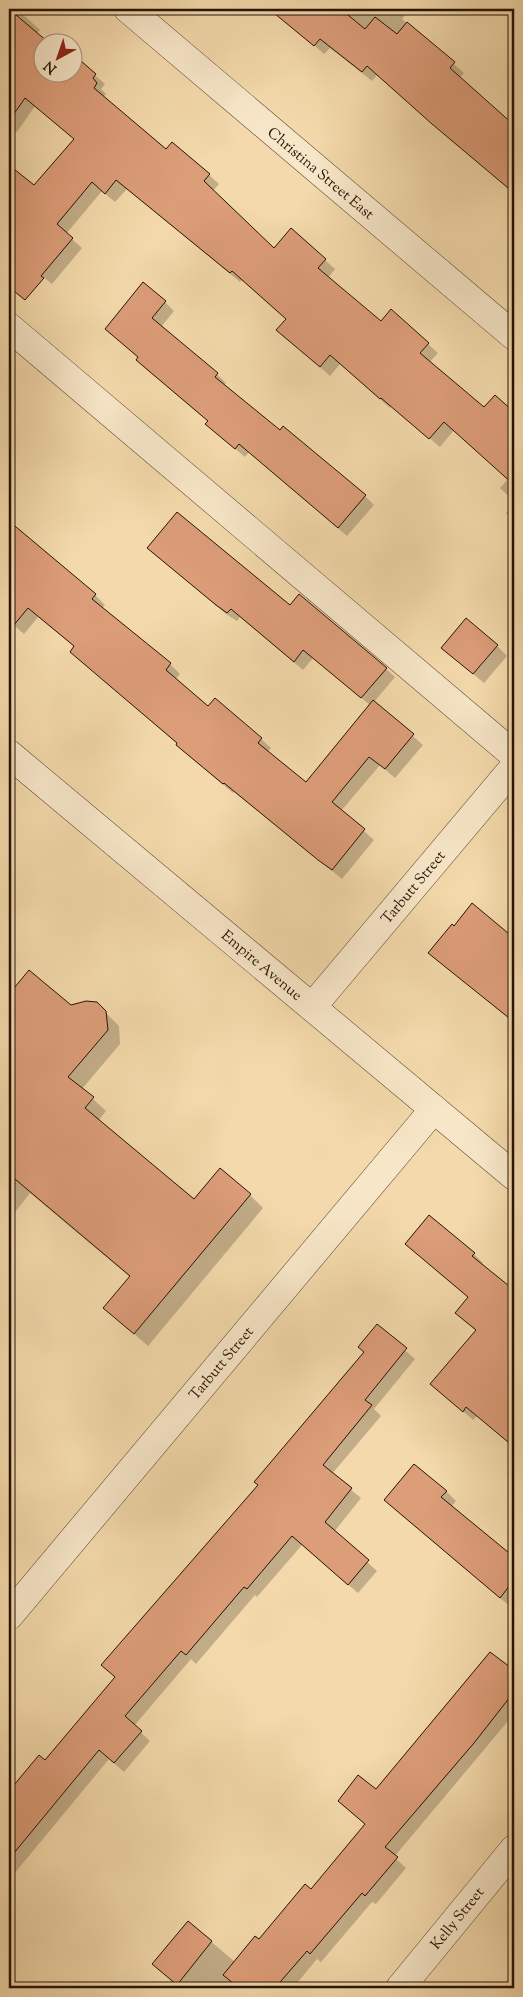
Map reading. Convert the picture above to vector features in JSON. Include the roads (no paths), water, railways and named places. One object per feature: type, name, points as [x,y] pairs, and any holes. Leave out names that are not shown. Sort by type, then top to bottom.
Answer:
[{"type":"street","name":"Christina Street East","points":[[128,9],[514,336]]},
{"type":"street","points":[[9,327],[514,755]]},
{"type":"street","name":"Empire Avenue","points":[[9,754],[514,1176]]},
{"type":"street","name":"Tarbutt Street","points":[[312,1006],[514,767]]},
{"type":"street","name":"Tarbutt Street","points":[[9,1616],[434,1109]]},
{"type":"street","name":"Kelly Street","points":[[400,1988],[514,1849]]}]
